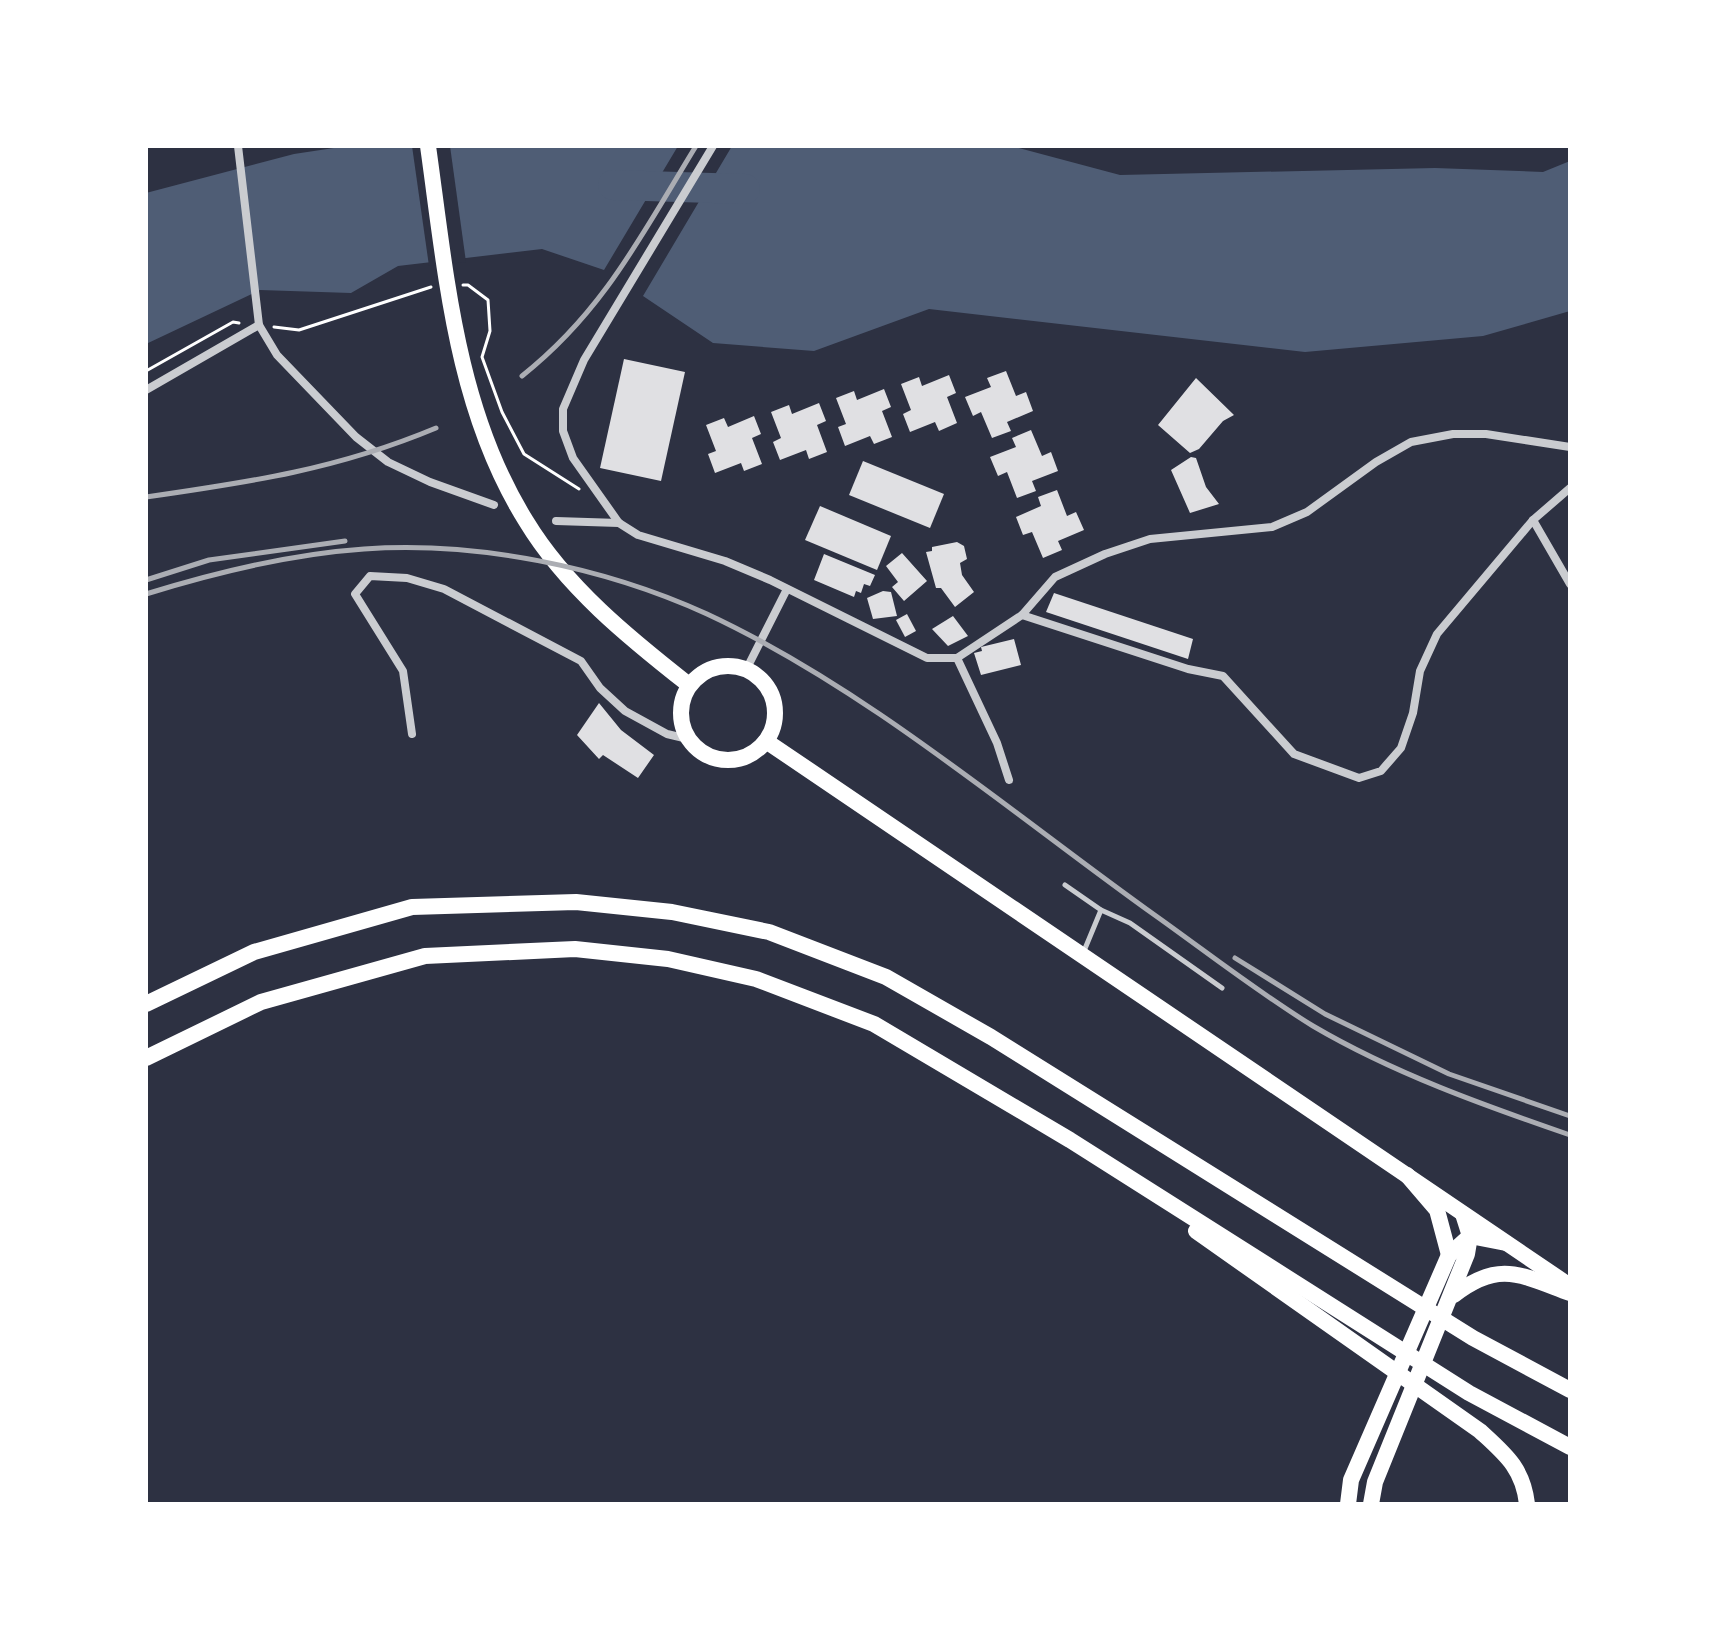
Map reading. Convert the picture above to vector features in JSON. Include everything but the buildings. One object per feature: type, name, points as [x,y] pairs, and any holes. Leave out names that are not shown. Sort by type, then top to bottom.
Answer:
[{"type":"highway","points":[[428,146],[451,309],[469,393],[494,462],[526,523],[583,593],[639,646],[689,685]]},
{"type":"highway","points":[[735,665],[746,670],[758,676],[772,695],[775,719],[766,741],[753,753],[736,760],[709,756],[688,739],[681,722],[681,702],[689,685],[709,669],[735,665]]},
{"type":"highway","points":[[766,741],[1570,1286]]},
{"type":"highway","points":[[146,1004],[254,952],[412,907],[576,902],[672,912],[769,932],[886,977],[978,1030],[1464,1332],[1570,1390]]},
{"type":"highway","points":[[146,1058],[261,1002],[425,956],[575,949],[668,959],[756,979],[860,1018],[1070,1140],[1445,1377],[1570,1447]]},
{"type":"highway","points":[[1070,1140],[1480,1431],[1514,1461],[1525,1481],[1527,1504]]},
{"type":"highway","points":[[1407,1175],[1437,1210],[1449,1255]]},
{"type":"highway","points":[[1371,1504],[1375,1482],[1453,1296],[1470,1236],[1463,1214]]},
{"type":"highway","points":[[1348,1504],[1351,1480],[1449,1255],[1470,1236]]},
{"type":"highway","points":[[1470,1236],[1506,1243]]},
{"type":"highway","points":[[1453,1296],[1490,1273],[1518,1276],[1570,1293]]},
{"type":"street","points":[[238,146],[237,162],[259,325],[285,364],[356,437],[388,462],[430,482],[494,505]]},
{"type":"street","points":[[713,146],[584,360],[563,409],[563,431],[573,458],[619,523],[638,535],[725,561],[927,658],[957,658],[1022,615],[1055,577],[1105,554],[1150,539],[1272,527],[1307,512],[1376,462],[1411,442],[1453,434],[1486,434],[1570,447]]},
{"type":"street","points":[[146,390],[259,325]]},
{"type":"street","points":[[1022,615],[1188,669],[1223,676],[1294,754],[1359,778],[1381,771],[1401,748],[1413,713],[1420,671],[1437,634],[1533,520],[1570,488]]},
{"type":"street","points":[[1533,520],[1570,584]]},
{"type":"street","points":[[556,521],[619,523]]},
{"type":"street","points":[[412,734],[403,671],[355,594],[370,576],[407,578],[444,589],[581,661],[600,688],[625,711],[667,734],[688,739]]},
{"type":"street","points":[[746,670],[787,589]]},
{"type":"street","points":[[957,658],[997,743],[1009,780]]},
{"type":"lane","points":[[1065,885],[1101,910],[1130,923],[1222,988]]},
{"type":"lane","points":[[1083,955],[1101,910]]},
{"type":"water","points":[[347,146],[678,146],[604,270],[542,249],[398,266],[351,293],[260,290],[146,344],[146,193],[294,154]]},
{"type":"water","points":[[732,146],[1011,146],[1120,175],[1435,168],[1543,172],[1570,161],[1570,311],[1483,336],[1305,352],[929,309],[814,351],[713,343],[643,296]]},
{"type":"pier","points":[[412,146],[450,146],[466,262],[429,266]]},
{"type":"waterway","points":[[613,185],[745,189]]},
{"type":"railway","points":[[522,376],[551,351],[599,298],[620,270],[696,146]]},
{"type":"railway","points":[[146,497],[329,464],[436,428]]},
{"type":"railway","points":[[146,580],[209,560],[345,541]]},
{"type":"railway","points":[[146,594],[227,571],[281,560],[336,551],[407,548],[451,549],[539,561],[667,597],[766,644],[881,715],[1313,1026],[1407,1073],[1570,1135]]},
{"type":"railway","points":[[1235,958],[1325,1014],[1449,1074],[1570,1116]]}]
